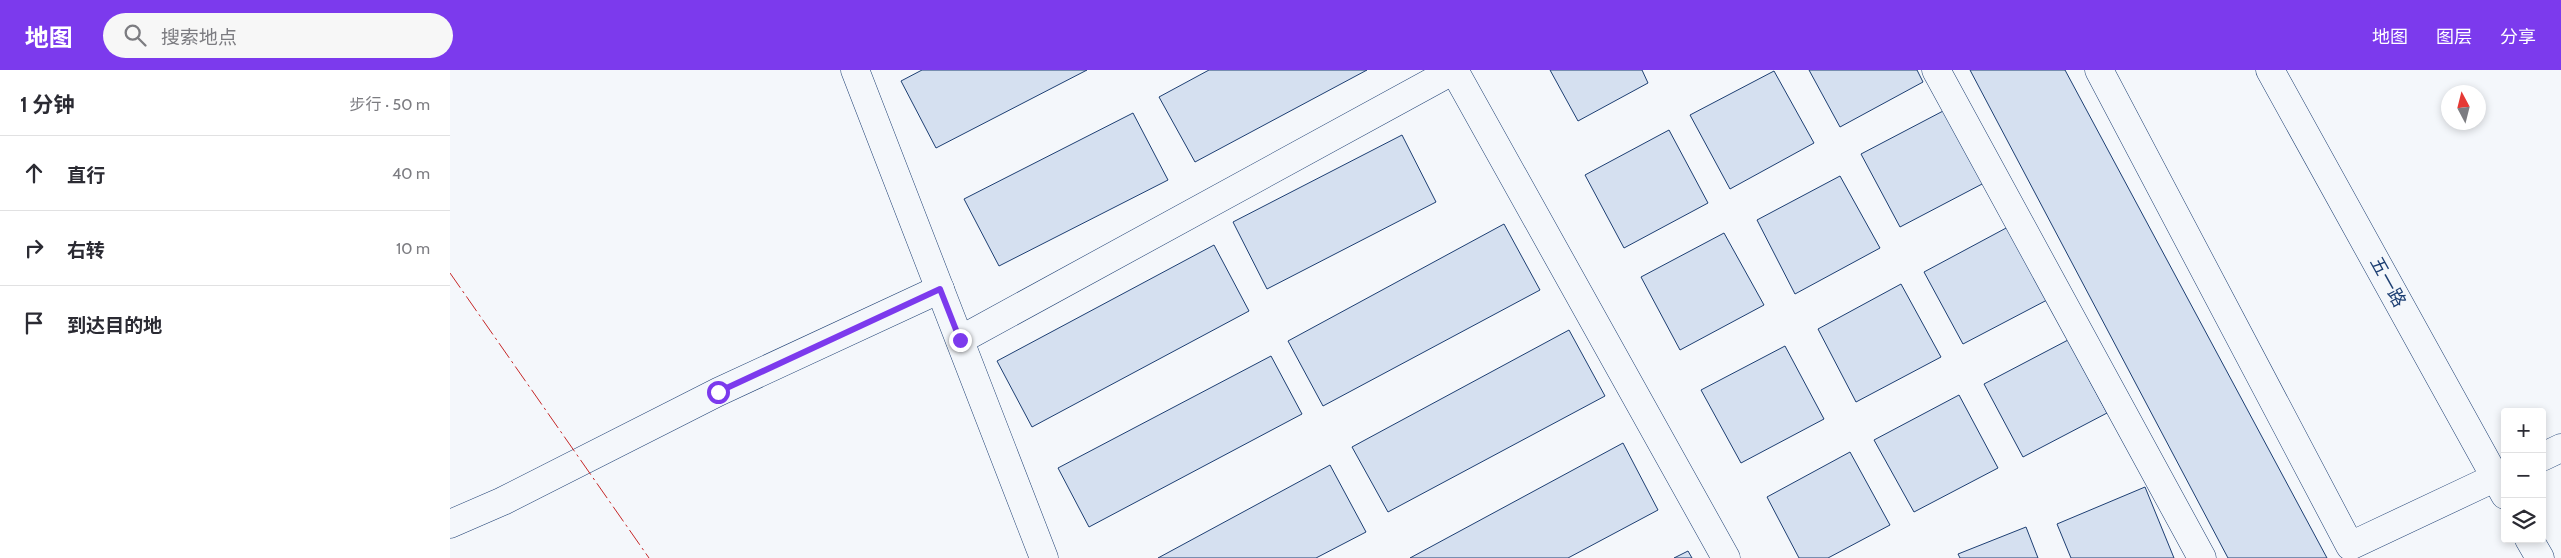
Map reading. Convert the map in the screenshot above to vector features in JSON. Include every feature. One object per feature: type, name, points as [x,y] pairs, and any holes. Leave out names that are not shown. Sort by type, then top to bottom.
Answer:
[{"type":"street","points":[[855,70],[1044,558]]},
{"type":"street","points":[[960,340],[1454,70],[1726,558]]},
{"type":"street","points":[[1936,70],[2202,558]]},
{"type":"street","points":[[2099,70],[2350,546],[2501,482]]},
{"type":"street","name":"五一路","points":[[2270,70],[2501,480]]},
{"type":"street","points":[[450,524],[503,501],[718,392],[940,289]]},
{"type":"street","points":[[2546,455],[2561,448]]},
{"type":"street","points":[[2531,543],[2540,558]]},
{"type":"building","points":[[922,70],[1087,70],[936,148],[901,81]]},
{"type":"building","points":[[1209,70],[1367,70],[1195,162],[1159,97]]},
{"type":"building","points":[[1550,70],[1642,70],[1648,83],[1578,121]]},
{"type":"building","points":[[1809,70],[1917,70],[1923,82],[1840,127]]},
{"type":"building","points":[[1970,70],[2065,70],[2327,558],[2228,558]]},
{"type":"building","points":[[1774,71],[1814,143],[1730,189],[1690,115]]},
{"type":"building","points":[[1945,110],[1984,183],[1900,227],[1861,154]]},
{"type":"building","points":[[1133,113],[1168,180],[999,266],[964,199]]},
{"type":"building","points":[[1669,130],[1708,203],[1624,248],[1585,175]]},
{"type":"building","points":[[1402,135],[1436,202],[1267,289],[1233,222]]},
{"type":"building","points":[[1840,176],[1880,248],[1795,294],[1757,220]]},
{"type":"building","points":[[1504,224],[1540,290],[1323,406],[1288,341]]},
{"type":"building","points":[[2008,227],[2047,300],[1963,344],[1924,272]]},
{"type":"building","points":[[1724,233],[1764,305],[1680,350],[1641,277]]},
{"type":"building","points":[[1214,245],[1249,311],[1032,427],[997,361]]},
{"type":"building","points":[[1901,284],[1941,357],[1856,402],[1818,329]]},
{"type":"building","points":[[1569,330],[1605,396],[1388,512],[1352,447]]},
{"type":"building","points":[[2068,340],[2107,413],[2023,457],[1984,384]]},
{"type":"building","points":[[1785,346],[1824,419],[1741,463],[1701,390]]},
{"type":"building","points":[[1271,356],[1302,414],[1089,527],[1058,468]]},
{"type":"building","points":[[1959,395],[1998,468],[1914,512],[1874,440]]},
{"type":"building","points":[[1623,443],[1658,510],[1568,558],[1410,558]]},
{"type":"building","points":[[1850,452],[1890,525],[1828,558],[1799,558],[1767,497]]},
{"type":"building","points":[[1330,465],[1366,532],[1316,558],[1158,558]]},
{"type":"building","points":[[2145,487],[2174,558],[2071,558],[2057,524]]},
{"type":"building","points":[[2026,527],[2038,558],[1960,558],[1958,554]]},
{"type":"building","points":[[1688,551],[1692,558],[1674,558]]},
{"type":"power","points":[[450,273],[649,558]]},
{"type":"route","points":[[718,392],[940,289],[960,340]]}]
